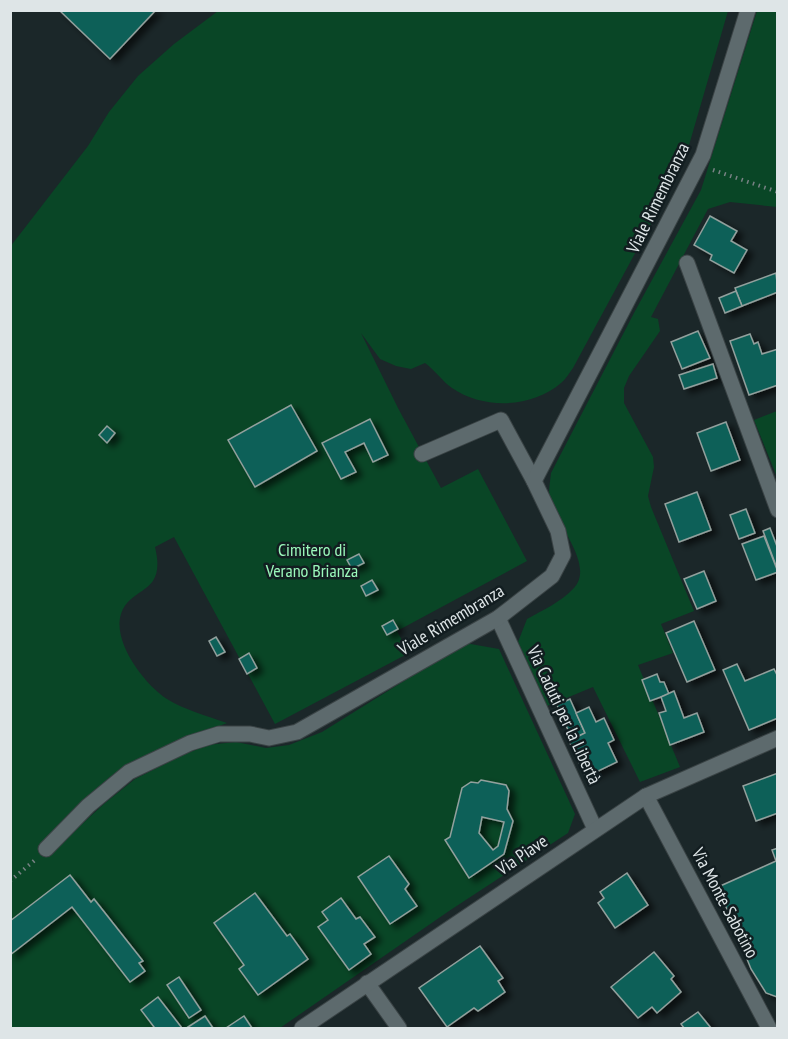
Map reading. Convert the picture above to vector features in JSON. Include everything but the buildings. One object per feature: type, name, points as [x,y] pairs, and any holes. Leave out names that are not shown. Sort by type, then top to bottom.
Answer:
[{"type":"street","name":"Viale Rimembranza","points":[[46,849],[88,806],[129,771],[190,743],[219,734],[268,738],[297,732],[498,618],[552,576],[563,555],[558,531],[534,481],[698,165],[748,10]]},
{"type":"street","points":[[687,263],[777,510]]},
{"type":"street","points":[[422,454],[501,420],[534,481]]},
{"type":"street","name":"Via Caduti per la Libertà","points":[[498,618],[595,829]]},
{"type":"street","name":"Via Piave","points":[[302,1029],[646,796],[777,738]]},
{"type":"street","name":"Via Monte Sabotino","points":[[646,796],[769,1029]]},
{"type":"street","points":[[367,983],[399,1029]]},
{"type":"path","points":[[698,165],[777,192]]},
{"type":"path","points":[[10,881],[46,849]]},
{"type":"green space","name":"Cimitero di Verano Brianza","points":[[218,11],[728,11],[687,152],[673,183],[573,368],[561,383],[536,397],[522,401],[493,403],[478,400],[452,388],[425,363],[411,369],[380,359],[361,333],[441,488],[478,469],[527,561],[397,631],[409,653],[275,724],[174,537],[155,547],[157,563],[156,574],[152,582],[132,598],[121,614],[119,625],[126,650],[149,684],[167,699],[189,710],[227,723],[168,746],[110,777],[61,823],[70,835],[135,779],[207,745],[236,742],[266,748],[289,745],[322,732],[465,643],[499,649],[575,814],[568,833],[449,911],[280,1028],[11,1028],[10,247],[88,146],[109,112],[138,76],[174,44]]},
{"type":"green space","points":[[757,11],[777,11],[777,207],[730,202],[708,209],[651,317],[658,319],[660,331],[629,376],[624,388],[624,403],[653,457],[654,467],[648,496],[651,507],[694,611],[661,624],[673,653],[638,665],[680,767],[640,782],[593,687],[547,706],[518,642],[527,619],[563,597],[574,588],[579,579],[580,568],[577,556],[550,501],[551,473],[701,190]]},
{"type":"green space","points":[[777,411],[778,477],[754,420]]}]
